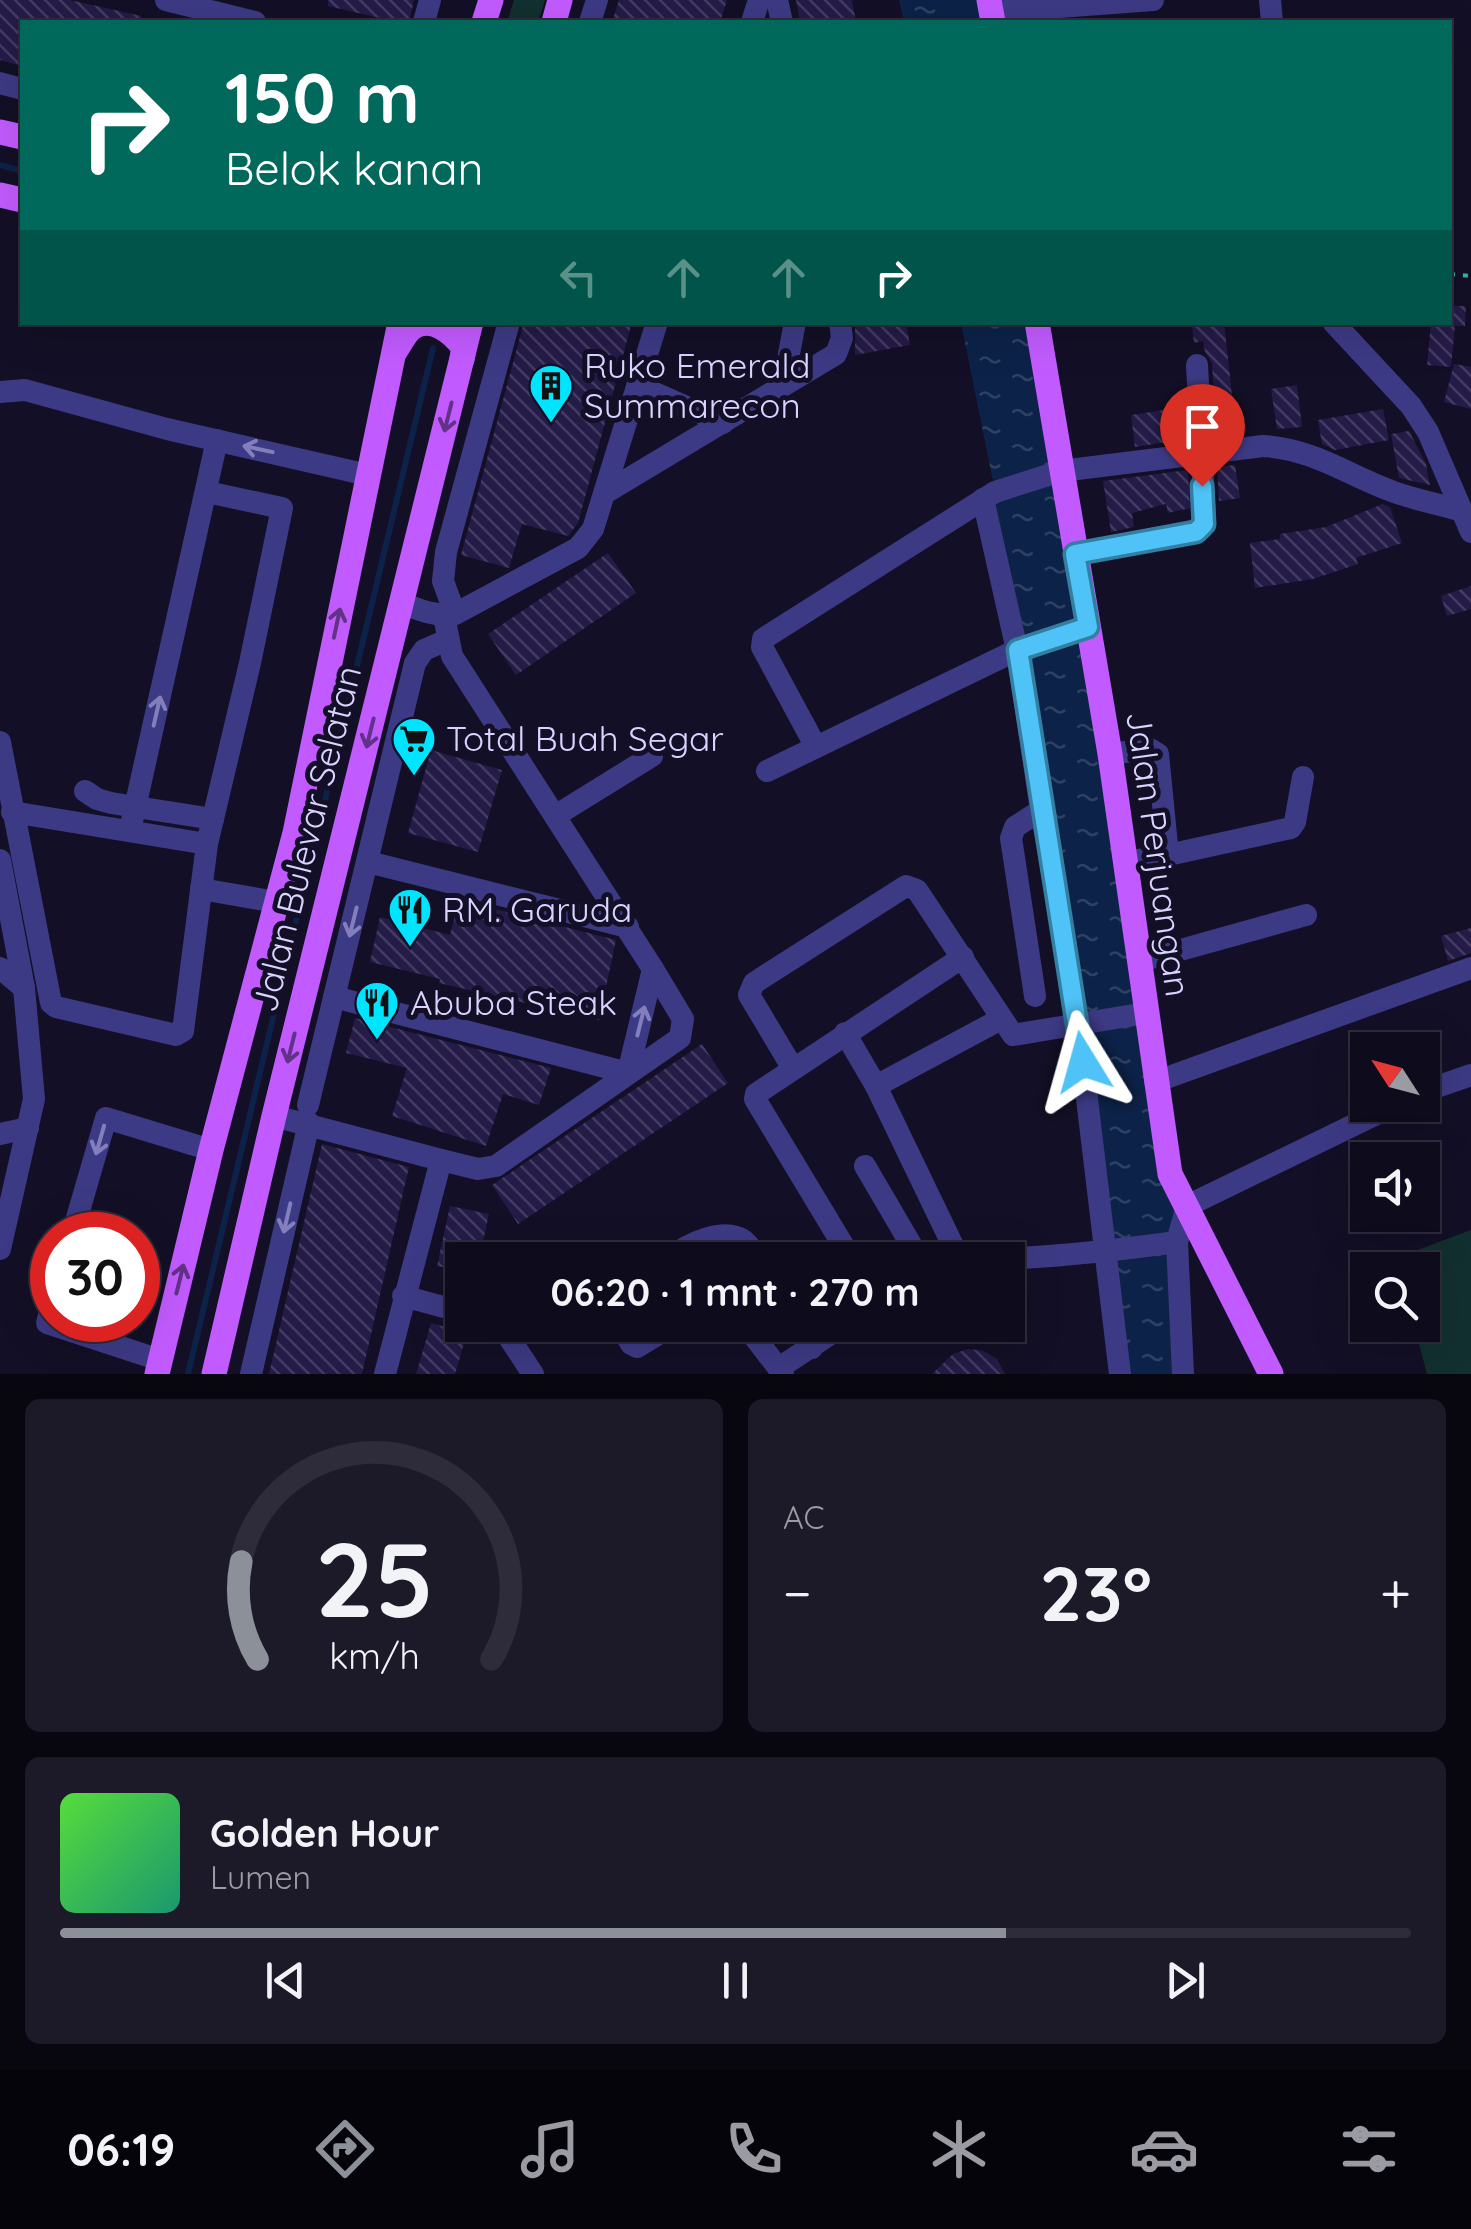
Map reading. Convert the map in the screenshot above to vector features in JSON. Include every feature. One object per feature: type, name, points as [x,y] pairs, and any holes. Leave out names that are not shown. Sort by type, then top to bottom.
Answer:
[{"type":"main road","name":"Jalan Bulevar Selatan","points":[[158,1367],[295,833],[399,325]]},
{"type":"main road","points":[[393,354],[412,328],[420,325]]},
{"type":"main road","points":[[433,325],[446,328],[464,348],[461,366]]},
{"type":"main road","name":"Jalan Bulevar Selatan","points":[[214,1374],[469,325]]},
{"type":"main road","name":"Jalan Perjuangan","points":[[1037,325],[1052,473],[1075,554],[1080,630],[1110,754],[1141,961],[1139,1014],[1170,1174],[1271,1374]]},
{"type":"street","points":[[166,0],[247,20]]},
{"type":"street","points":[[991,12],[1154,0]]},
{"type":"street","points":[[274,1116],[308,1114],[441,1160],[478,1169],[496,1166],[680,1038],[683,1018],[654,969],[452,656],[443,581],[446,552],[508,325]]},
{"type":"street","points":[[250,1374],[334,997],[416,663],[449,623],[578,548],[593,529],[656,325]]},
{"type":"street","points":[[783,386],[795,325]]},
{"type":"street","points":[[605,492],[836,354],[842,338],[840,325]]},
{"type":"street","points":[[1336,325],[1411,406],[1428,432],[1466,521]]},
{"type":"street","points":[[1075,554],[1201,529],[1205,516],[1197,365]]},
{"type":"street","points":[[639,386],[723,423]]},
{"type":"street","points":[[0,392],[24,390],[368,475]]},
{"type":"street","points":[[133,818],[218,440]]},
{"type":"street","points":[[816,747],[762,647],[763,639],[989,495],[1052,473],[1264,446],[1288,448],[1338,464],[1466,521]]},
{"type":"street","points":[[0,742],[51,1003],[181,1033],[207,844],[282,508],[207,492]]},
{"type":"street","points":[[989,495],[1024,648],[1041,810],[1082,1023],[1120,1374]]},
{"type":"street","points":[[402,603],[449,623]]},
{"type":"street","points":[[767,771],[1024,648],[1080,630]]},
{"type":"street","points":[[1110,754],[1150,749],[1158,754],[1168,854]]},
{"type":"street","points":[[556,816],[652,756]]},
{"type":"street","points":[[1126,862],[1291,828],[1303,777]]},
{"type":"street","points":[[85,791],[133,818],[207,844]]},
{"type":"street","points":[[1035,996],[1011,838],[1015,827],[1041,810]]},
{"type":"street","points":[[12,812],[213,820]]},
{"type":"street","points":[[0,860],[24,988],[34,1098],[0,1249]]},
{"type":"street","points":[[368,862],[628,927]]},
{"type":"street","points":[[792,1067],[749,995],[754,983],[906,886],[917,890],[1016,1037],[1139,1014]]},
{"type":"street","points":[[201,889],[276,902]]},
{"type":"street","points":[[1141,961],[1306,915]]},
{"type":"street","points":[[841,1242],[755,1100],[760,1089],[792,1067],[963,957]]},
{"type":"street","points":[[0,968],[24,988]]},
{"type":"street","points":[[1155,1082],[1471,968]]},
{"type":"street","points":[[628,1073],[654,969]]},
{"type":"street","points":[[334,997],[628,1073]]},
{"type":"street","points":[[876,1086],[1001,1019]]},
{"type":"street","points":[[845,1033],[876,1086],[944,1242]]},
{"type":"street","points":[[1440,1086],[1471,1075]]},
{"type":"street","points":[[79,1212],[106,1118],[211,1150]]},
{"type":"street","points":[[1182,1374],[1177,1242],[1187,1206],[1360,1122]]},
{"type":"street","points":[[0,1134],[28,1128]]},
{"type":"street","points":[[385,1374],[441,1160]]},
{"type":"street","points":[[866,1166],[910,1242]]},
{"type":"street","points":[[700,1242],[729,1236],[744,1242]]},
{"type":"street","points":[[1025,1257],[1177,1242]]},
{"type":"street","points":[[404,1296],[445,1307]]},
{"type":"street","points":[[95,1342],[158,1367]]},
{"type":"street","points":[[512,1342],[533,1374]]},
{"type":"street","points":[[758,1342],[781,1371],[820,1342]]},
{"type":"street","points":[[808,1342],[812,1348]]},
{"type":"green space","points":[[514,0],[545,0],[539,20],[508,20]]},
{"type":"green space","points":[[1471,1230],[1471,1374],[1427,1374],[1419,1342],[1440,1342],[1440,1252],[1412,1252]]},
{"type":"water","points":[[899,0],[989,0],[993,20],[904,20]]},
{"type":"water","points":[[961,325],[1037,325],[1187,1206],[1183,1374],[1120,1374],[1113,1299],[983,499],[995,491]]},
{"type":"building","points":[[0,0],[70,0],[141,16],[140,20],[20,20],[20,65],[0,60]]},
{"type":"building","points":[[328,0],[414,0],[409,20],[388,20],[328,6]]},
{"type":"building","points":[[619,0],[727,0],[721,20],[613,20]]},
{"type":"building","points":[[796,0],[852,0],[856,20],[800,20]]},
{"type":"building","points":[[1452,306],[1466,306],[1465,326],[1455,326],[1451,367],[1427,365],[1431,325],[1452,325]]},
{"type":"building","name":"Ruko Emerald Summarecon","points":[[523,325],[631,325],[578,523],[568,536],[522,524],[509,568],[461,555]]},
{"type":"building","name":"Ruko Emerald Summarecon","points":[[855,325],[907,325],[910,345],[855,355]]},
{"type":"building","points":[[1224,325],[1236,432],[1216,434],[1212,363],[1203,341],[1194,343],[1192,326]]},
{"type":"building","points":[[1454,364],[1471,367],[1471,409],[1444,402]]},
{"type":"building","points":[[1297,385],[1302,427],[1277,429],[1271,389]]},
{"type":"building","points":[[1184,407],[1186,439],[1135,447],[1131,415]]},
{"type":"building","points":[[1383,409],[1389,440],[1335,450],[1322,444],[1318,420]]},
{"type":"building","points":[[1409,431],[1426,464],[1430,485],[1399,478],[1391,434]]},
{"type":"building","points":[[1235,465],[1240,498],[1219,501],[1217,467]]},
{"type":"building","points":[[1188,470],[1190,508],[1168,513],[1166,504],[1132,513],[1134,527],[1111,532],[1103,481]]},
{"type":"building","points":[[1383,504],[1390,507],[1402,543],[1356,558],[1358,564],[1313,579],[1255,588],[1250,543],[1326,527]]},
{"type":"building","points":[[608,553],[636,593],[516,675],[488,634]]},
{"type":"building","points":[[1471,586],[1471,609],[1447,616],[1441,596]]},
{"type":"building","points":[[431,750],[502,770],[478,852],[408,833]]},
{"type":"building","points":[[459,900],[616,940],[599,1020],[439,983],[440,979],[370,962],[380,917],[450,935]]},
{"type":"building","points":[[1471,928],[1471,953],[1448,961],[1441,936]]},
{"type":"building","points":[[355,1018],[551,1068],[539,1105],[503,1094],[486,1146],[392,1116],[407,1068],[346,1053]]},
{"type":"building","points":[[702,1044],[728,1083],[518,1224],[492,1185]]},
{"type":"building","points":[[322,1144],[409,1167],[362,1374],[269,1374]]},
{"type":"building","points":[[450,1206],[489,1214],[483,1242],[445,1242],[445,1268],[437,1266]]},
{"type":"building","points":[[431,1323],[445,1327],[445,1342],[464,1342],[455,1374],[416,1374]]},
{"type":"building","points":[[968,1349],[984,1351],[997,1359],[1005,1374],[932,1374],[953,1354]]},
{"type":"waterway","points":[[0,165],[20,170]]},
{"type":"waterway","points":[[188,1374],[433,348]]},
{"type":"place","name":"Ruko Emerald Summarecon","points":[[551,424]]},
{"type":"place","name":"Total Buah Segar","points":[[414,777]]},
{"type":"place","name":"RM. Garuda","points":[[410,948]]},
{"type":"place","name":"Abuba Steak","points":[[377,1041]]},
{"type":"route","points":[[1083,1062],[1018,650],[1088,627],[1075,554],[1196,532],[1204,524],[1202,486]]}]
